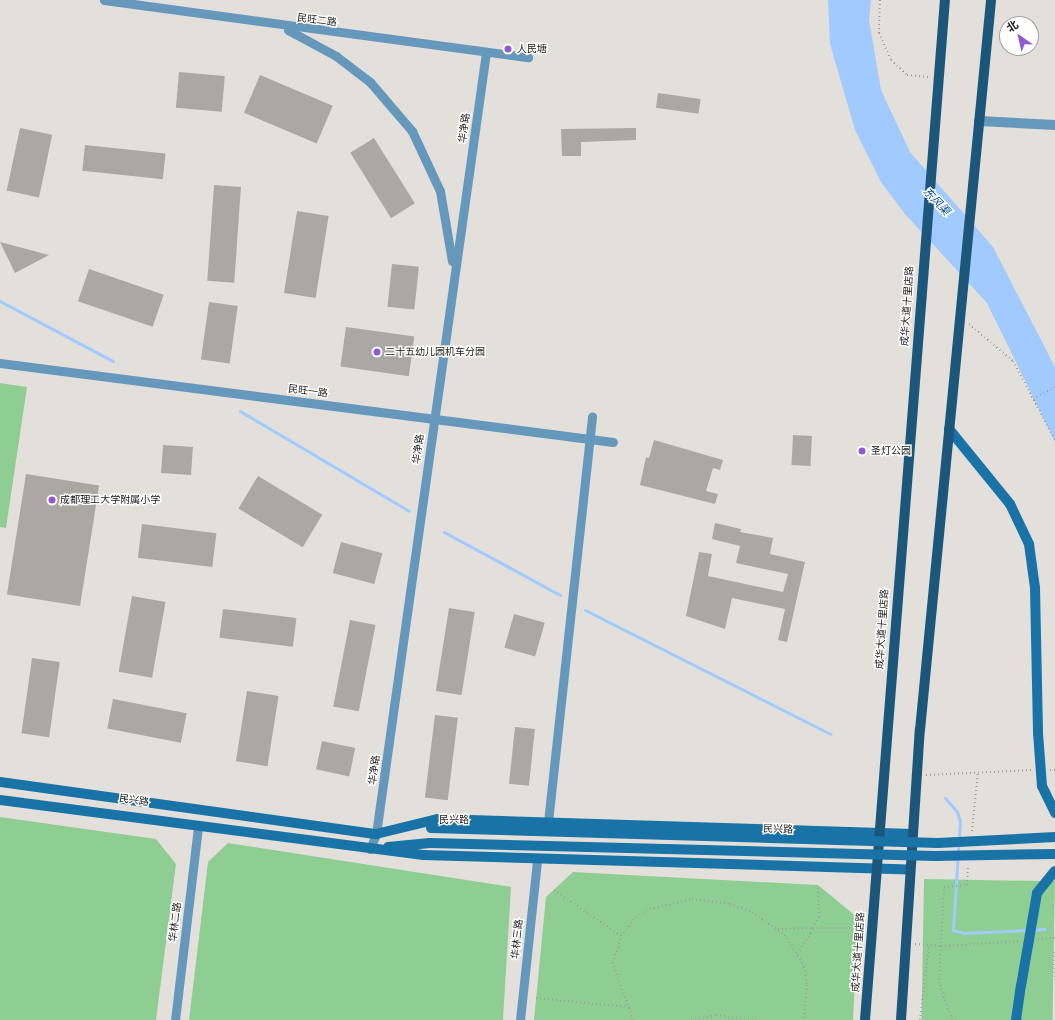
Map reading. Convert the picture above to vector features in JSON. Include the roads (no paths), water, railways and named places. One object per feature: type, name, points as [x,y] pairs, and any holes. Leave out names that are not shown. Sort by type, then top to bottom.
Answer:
[{"type":"main road","name":"成华大道十里店路","points":[[865,1020],[924,240],[945,0]]},
{"type":"main road","points":[[901,1020],[909,869],[917,775],[962,280],[972,202],[991,0]]},
{"type":"main road","points":[[949,430],[1010,504],[1029,544],[1035,588],[1038,732],[1042,786],[1055,813]]},
{"type":"main road","name":"民兴路","points":[[0,782],[376,834],[431,828],[930,843],[1055,837]]},
{"type":"main road","name":"民兴路","points":[[0,800],[198,827],[423,855],[537,860],[877,867],[909,869]]},
{"type":"main road","name":"民兴路","points":[[376,834],[438,819],[913,834]]},
{"type":"main road","points":[[370,849],[430,843],[935,856],[1055,854]]},
{"type":"main road","points":[[1016,1020],[1037,893],[1055,871]]},
{"type":"street","name":"民旺二路","points":[[104,0],[280,26],[528,57]]},
{"type":"street","points":[[280,26],[336,56],[370,82],[412,132],[440,191],[448,227],[453,282]]},
{"type":"street","name":"华净路","points":[[370,849],[376,834],[433,419],[486,52]]},
{"type":"street","points":[[979,121],[1055,125]]},
{"type":"street","name":"民旺一路","points":[[0,363],[613,442]]},
{"type":"street","points":[[548,822],[592,416]]},
{"type":"street","name":"华林二路","points":[[175,1020],[198,827]]},
{"type":"street","name":"华林三路","points":[[520,1020],[537,860]]},
{"type":"water","name":"东风渠","points":[[828,0],[871,0],[869,20],[881,90],[910,152],[993,247],[1055,367],[1055,442],[987,303],[905,214],[881,182],[855,130],[830,44]]},
{"type":"waterway","points":[[0,301],[113,361]]},
{"type":"waterway","points":[[240,411],[409,511]]},
{"type":"waterway","points":[[444,532],[560,595]]},
{"type":"waterway","points":[[585,610],[830,734]]},
{"type":"waterway","points":[[945,798],[957,812],[960,821],[953,930],[964,933],[1045,929]]},
{"type":"place","name":"人民塘","points":[[508,49]]},
{"type":"place","name":"二十五幼儿园机车分园","points":[[377,352]]},
{"type":"place","name":"圣灯公园","points":[[862,451]]},
{"type":"place","name":"成都理工大学附属小学","points":[[52,500]]}]
